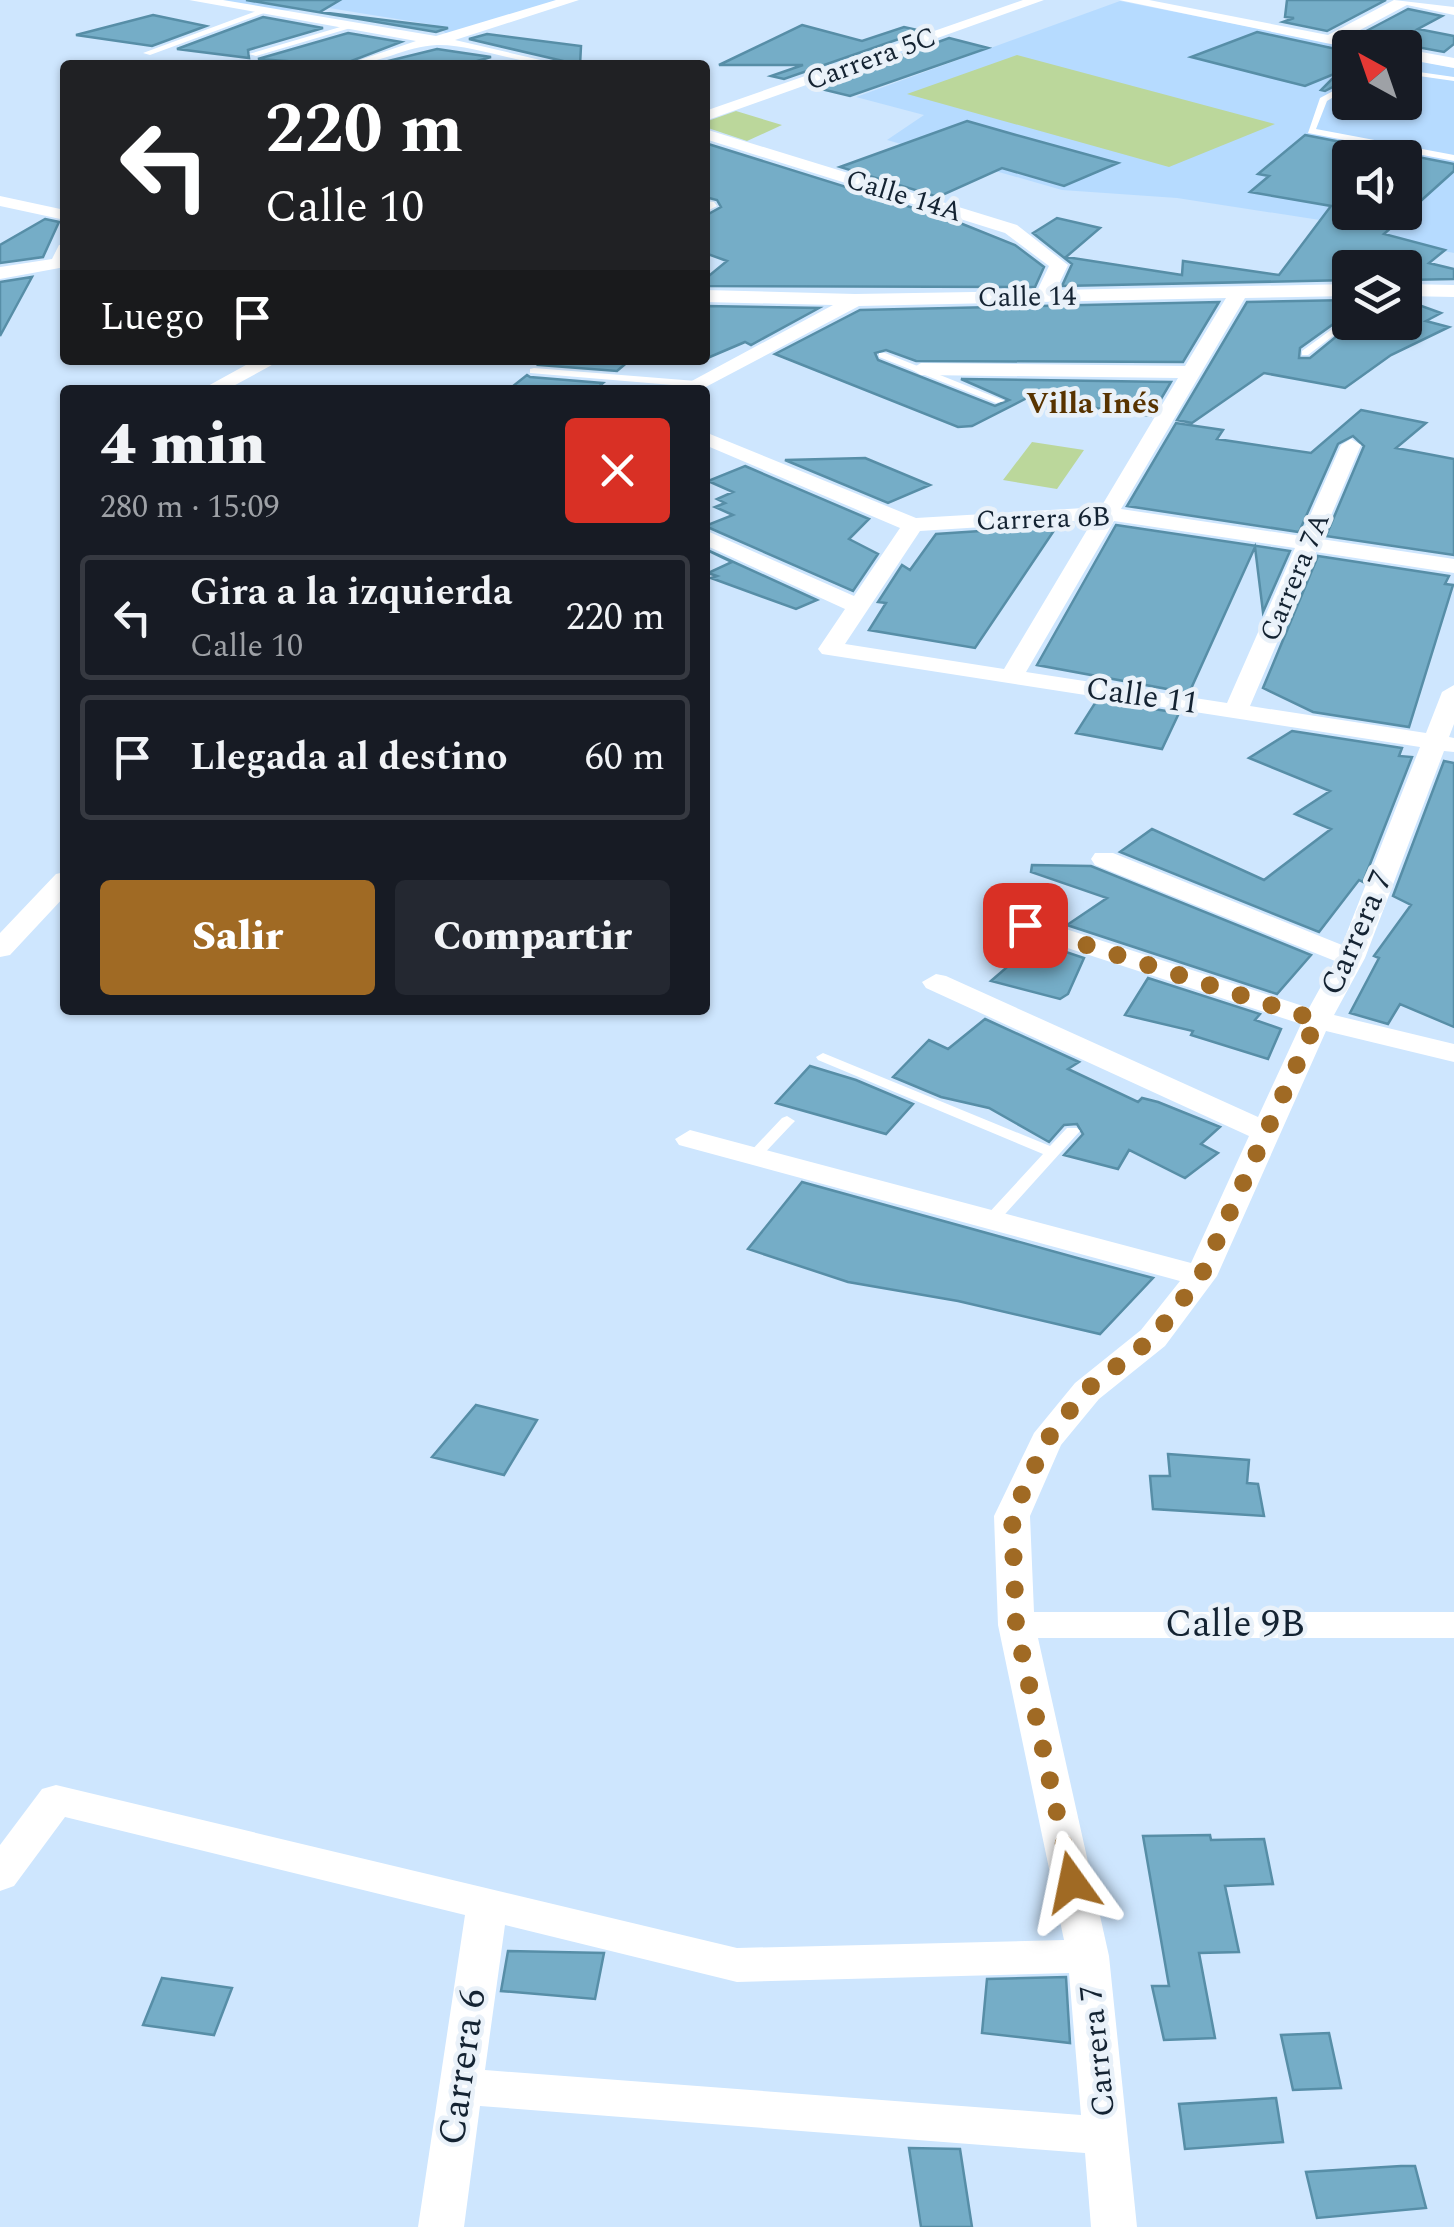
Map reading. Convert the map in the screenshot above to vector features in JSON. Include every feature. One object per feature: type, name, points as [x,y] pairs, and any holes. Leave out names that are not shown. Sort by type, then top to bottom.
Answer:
[{"type":"street","points":[[196,0],[260,14],[436,40],[530,60]]},
{"type":"street","points":[[370,60],[572,0]]},
{"type":"street","name":"Carrera 5C","points":[[710,114],[1036,0]]},
{"type":"street","points":[[1126,0],[1330,40],[1405,0],[1454,11]]},
{"type":"street","points":[[1422,57],[1454,63]]},
{"type":"street","points":[[710,102],[730,108]]},
{"type":"street","name":"Calle 14A","points":[[710,136],[1011,229],[1059,265],[1043,297]]},
{"type":"street","points":[[0,201],[60,214]]},
{"type":"street","points":[[0,273],[60,257]]},
{"type":"street","name":"Calle 14","points":[[710,296],[856,300],[1332,290]]},
{"type":"street","points":[[1422,290],[1454,291]]},
{"type":"street","points":[[1011,677],[1240,292]]},
{"type":"street","points":[[695,385],[856,300]]},
{"type":"street","points":[[220,385],[261,365]]},
{"type":"street","points":[[922,369],[1191,372]]},
{"type":"street","name":"Carrera 6B","points":[[710,440],[912,525],[1106,513],[1454,566]]},
{"type":"street","name":"Carrera 7A","points":[[1237,710],[1351,445]]},
{"type":"street","points":[[710,539],[860,606],[912,525]]},
{"type":"street","name":"Calle 11","points":[[860,606],[830,649],[1446,744]]},
{"type":"street","name":"Carrera 7","points":[[1114,2227],[1088,1956],[1016,1625],[1012,1516],[1046,1441],[1086,1390],[1153,1338],[1201,1276],[1317,1020],[1351,958],[1446,744],[1454,692]]},
{"type":"street","points":[[1104,859],[1351,958]]},
{"type":"street","points":[[0,949],[60,885]]},
{"type":"street","points":[[1025,925],[1317,1020],[1454,1053]]},
{"type":"street","points":[[936,982],[1266,1132]]},
{"type":"street","points":[[690,1139],[1201,1276]]},
{"type":"street","name":"Calle 9B","points":[[1016,1625],[1454,1624]]},
{"type":"street","points":[[0,1876],[56,1800],[737,1965],[1088,1956]]},
{"type":"street","name":"Carrera 6","points":[[442,2227],[487,1907]]},
{"type":"street","points":[[459,2086],[1108,2136]]},
{"type":"lane","points":[[147,53],[260,14]]},
{"type":"lane","points":[[254,54],[350,27]]},
{"type":"lane","points":[[1422,75],[1454,80]]},
{"type":"lane","points":[[1332,95],[1323,100],[1311,131],[1454,158]]},
{"type":"lane","points":[[1305,353],[1332,333]]},
{"type":"lane","points":[[882,354],[1000,401]]},
{"type":"lane","points":[[534,371],[671,385]]},
{"type":"lane","points":[[823,1057],[1052,1152]]},
{"type":"lane","points":[[754,1156],[787,1122]]},
{"type":"lane","points":[[991,1220],[1072,1131]]},
{"type":"shaded area","points":[[206,0],[575,0],[450,36],[434,25],[323,7],[267,12]]},
{"type":"shaded area","points":[[1120,1],[1332,43],[1332,120],[1422,120],[1422,61],[1454,68],[1454,253],[1364,235],[1358,230],[1422,230],[1422,140],[1332,140],[1332,222],[1177,198],[1062,190],[887,140],[924,115],[856,97]]},
{"type":"green space","points":[[1017,55],[1275,124],[1169,167],[907,94]]},
{"type":"green space","points":[[736,111],[782,125],[747,141],[710,129],[710,120]]},
{"type":"green space","points":[[1032,442],[1084,450],[1057,489],[1003,480]]},
{"type":"building","points":[[246,0],[340,0],[320,12],[448,28],[436,32]]},
{"type":"building","points":[[1287,0],[1386,0],[1327,31],[1283,22],[1294,18],[1285,17]]},
{"type":"building","points":[[1408,9],[1442,16],[1418,29],[1454,36],[1454,44],[1444,52],[1422,48],[1422,30],[1368,30]]},
{"type":"building","points":[[153,15],[206,26],[152,46],[76,35]]},
{"type":"building","points":[[263,17],[323,28],[248,50],[249,58],[177,49]]},
{"type":"building","points":[[802,25],[862,41],[904,27],[922,31],[784,79],[771,76],[803,65],[719,65]]},
{"type":"building","points":[[1257,32],[1332,48],[1332,75],[1305,86],[1191,57]]},
{"type":"building","points":[[348,33],[401,42],[354,60],[258,59]]},
{"type":"building","points":[[487,34],[581,46],[580,60],[559,60],[469,39]]},
{"type":"building","points":[[949,38],[988,48],[850,96],[813,87]]},
{"type":"building","points":[[437,49],[491,57],[481,60],[392,60]]},
{"type":"building","points":[[967,121],[1118,163],[1064,186],[1002,168],[938,197],[840,167]]},
{"type":"building","points":[[1305,135],[1332,140],[1332,230],[1388,230],[1384,234],[1445,250],[1429,263],[1454,269],[1454,279],[1422,280],[1422,250],[1332,250],[1332,280],[1062,286],[1072,264],[1033,233],[1057,218],[1100,228],[1066,257],[1182,275],[1183,261],[1279,275],[1331,206],[1250,192],[1269,176],[1258,174]]},
{"type":"building","points":[[710,145],[955,221],[1015,245],[1044,267],[1035,287],[710,286],[710,275],[727,261],[710,255],[710,213],[721,207],[710,198]]},
{"type":"building","points":[[1422,158],[1454,164],[1454,171],[1422,200]]},
{"type":"building","points":[[45,219],[59,222],[43,257],[0,263],[0,245]]},
{"type":"building","points":[[32,277],[0,336],[0,282]]},
{"type":"building","points":[[1332,300],[1332,325],[1300,348],[1299,358],[1310,358],[1332,340],[1422,340],[1422,306],[1441,313],[1426,321],[1449,327],[1391,355],[1345,388],[1264,373],[1192,423],[1177,420],[1247,302]]},
{"type":"building","points":[[1219,302],[1183,362],[916,361],[886,350],[875,353],[878,360],[995,406],[1009,400],[961,379],[1171,382],[1151,416],[1027,398],[972,426],[958,427],[775,354],[860,310]]},
{"type":"building","points":[[710,306],[819,308],[751,345],[745,342],[710,357]]},
{"type":"building","points":[[539,365],[624,365],[617,371]]},
{"type":"building","points":[[527,375],[603,383],[601,385],[514,385]]},
{"type":"building","points":[[1361,410],[1426,423],[1396,448],[1454,459],[1454,555],[1326,536],[1364,446],[1353,436],[1338,444],[1299,532],[1127,506],[1176,423],[1223,430],[1217,439],[1311,453]]},
{"type":"building","points":[[865,458],[930,485],[888,503],[785,460]]},
{"type":"building","points":[[745,466],[869,519],[849,539],[878,554],[853,591],[710,528],[710,524],[733,515],[715,507],[725,503],[717,499],[733,492],[710,480]]},
{"type":"building","points":[[1116,525],[1290,551],[1263,612],[1255,547],[1189,693],[1037,665]]},
{"type":"building","points":[[1057,526],[975,648],[869,630],[886,603],[878,602],[902,565],[910,570],[936,534]]},
{"type":"building","points":[[710,551],[817,600],[796,609],[711,578],[717,576],[710,572],[732,562]]},
{"type":"building","points":[[1318,556],[1449,576],[1445,584],[1453,585],[1409,727],[1313,712],[1263,688]]},
{"type":"building","points":[[1097,700],[1179,713],[1162,749],[1076,733]]},
{"type":"building","points":[[1292,731],[1402,748],[1399,756],[1412,757],[1363,882],[1359,880],[1319,932],[1120,852],[1152,829],[1264,880],[1331,829],[1295,814],[1330,791],[1249,758]]},
{"type":"building","points":[[1444,761],[1454,763],[1454,1027],[1400,1004],[1388,1024],[1350,1013],[1379,958],[1374,956],[1411,905],[1393,896]]},
{"type":"building","points":[[1032,865],[1091,866],[1311,955],[1277,994],[1067,925],[1107,898],[1031,872]]},
{"type":"building","points":[[1036,942],[1084,958],[1068,994],[1060,999],[991,981]]},
{"type":"building","points":[[1148,978],[1260,1014],[1255,1020],[1281,1029],[1268,1059],[1191,1035],[1193,1031],[1125,1015]]},
{"type":"building","points":[[985,1019],[1079,1062],[1068,1069],[1138,1102],[1142,1098],[1158,1102],[1220,1127],[1201,1144],[1218,1153],[1185,1178],[1129,1150],[1118,1169],[1064,1155],[1083,1134],[1077,1124],[1064,1125],[1049,1142],[989,1108],[941,1097],[893,1077],[929,1040],[948,1049]]},
{"type":"building","points":[[810,1066],[913,1104],[886,1134],[776,1103]]},
{"type":"building","points":[[802,1182],[1153,1278],[1100,1334],[958,1301],[848,1282],[748,1249]]},
{"type":"building","points":[[476,1405],[537,1420],[504,1475],[432,1457]]},
{"type":"building","points":[[1168,1454],[1249,1460],[1247,1483],[1258,1484],[1264,1516],[1153,1509],[1150,1476],[1170,1476]]},
{"type":"building","points":[[1210,1835],[1211,1840],[1264,1839],[1273,1884],[1225,1886],[1239,1952],[1199,1953],[1215,2038],[1164,2040],[1152,1986],[1169,1986],[1143,1836]]},
{"type":"building","points":[[508,1951],[604,1953],[595,1999],[501,1991]]},
{"type":"building","points":[[1066,1977],[1070,2043],[982,2033],[987,1979]]},
{"type":"building","points":[[162,1978],[232,1988],[214,2035],[143,2025]]},
{"type":"building","points":[[1329,2033],[1341,2088],[1293,2090],[1281,2035]]},
{"type":"building","points":[[1276,2098],[1283,2142],[1185,2149],[1179,2104]]},
{"type":"building","points":[[909,2148],[960,2149],[972,2227],[921,2227]]},
{"type":"building","points":[[1415,2166],[1426,2208],[1317,2218],[1306,2172]]},
{"type":"district","name":"Villa Inés","points":[[1093,404]]},
{"type":"route","points":[[1025,925],[1317,1020],[1201,1276],[1153,1338],[1086,1390],[1046,1441],[1012,1516],[1016,1625],[1072,1882]]}]
